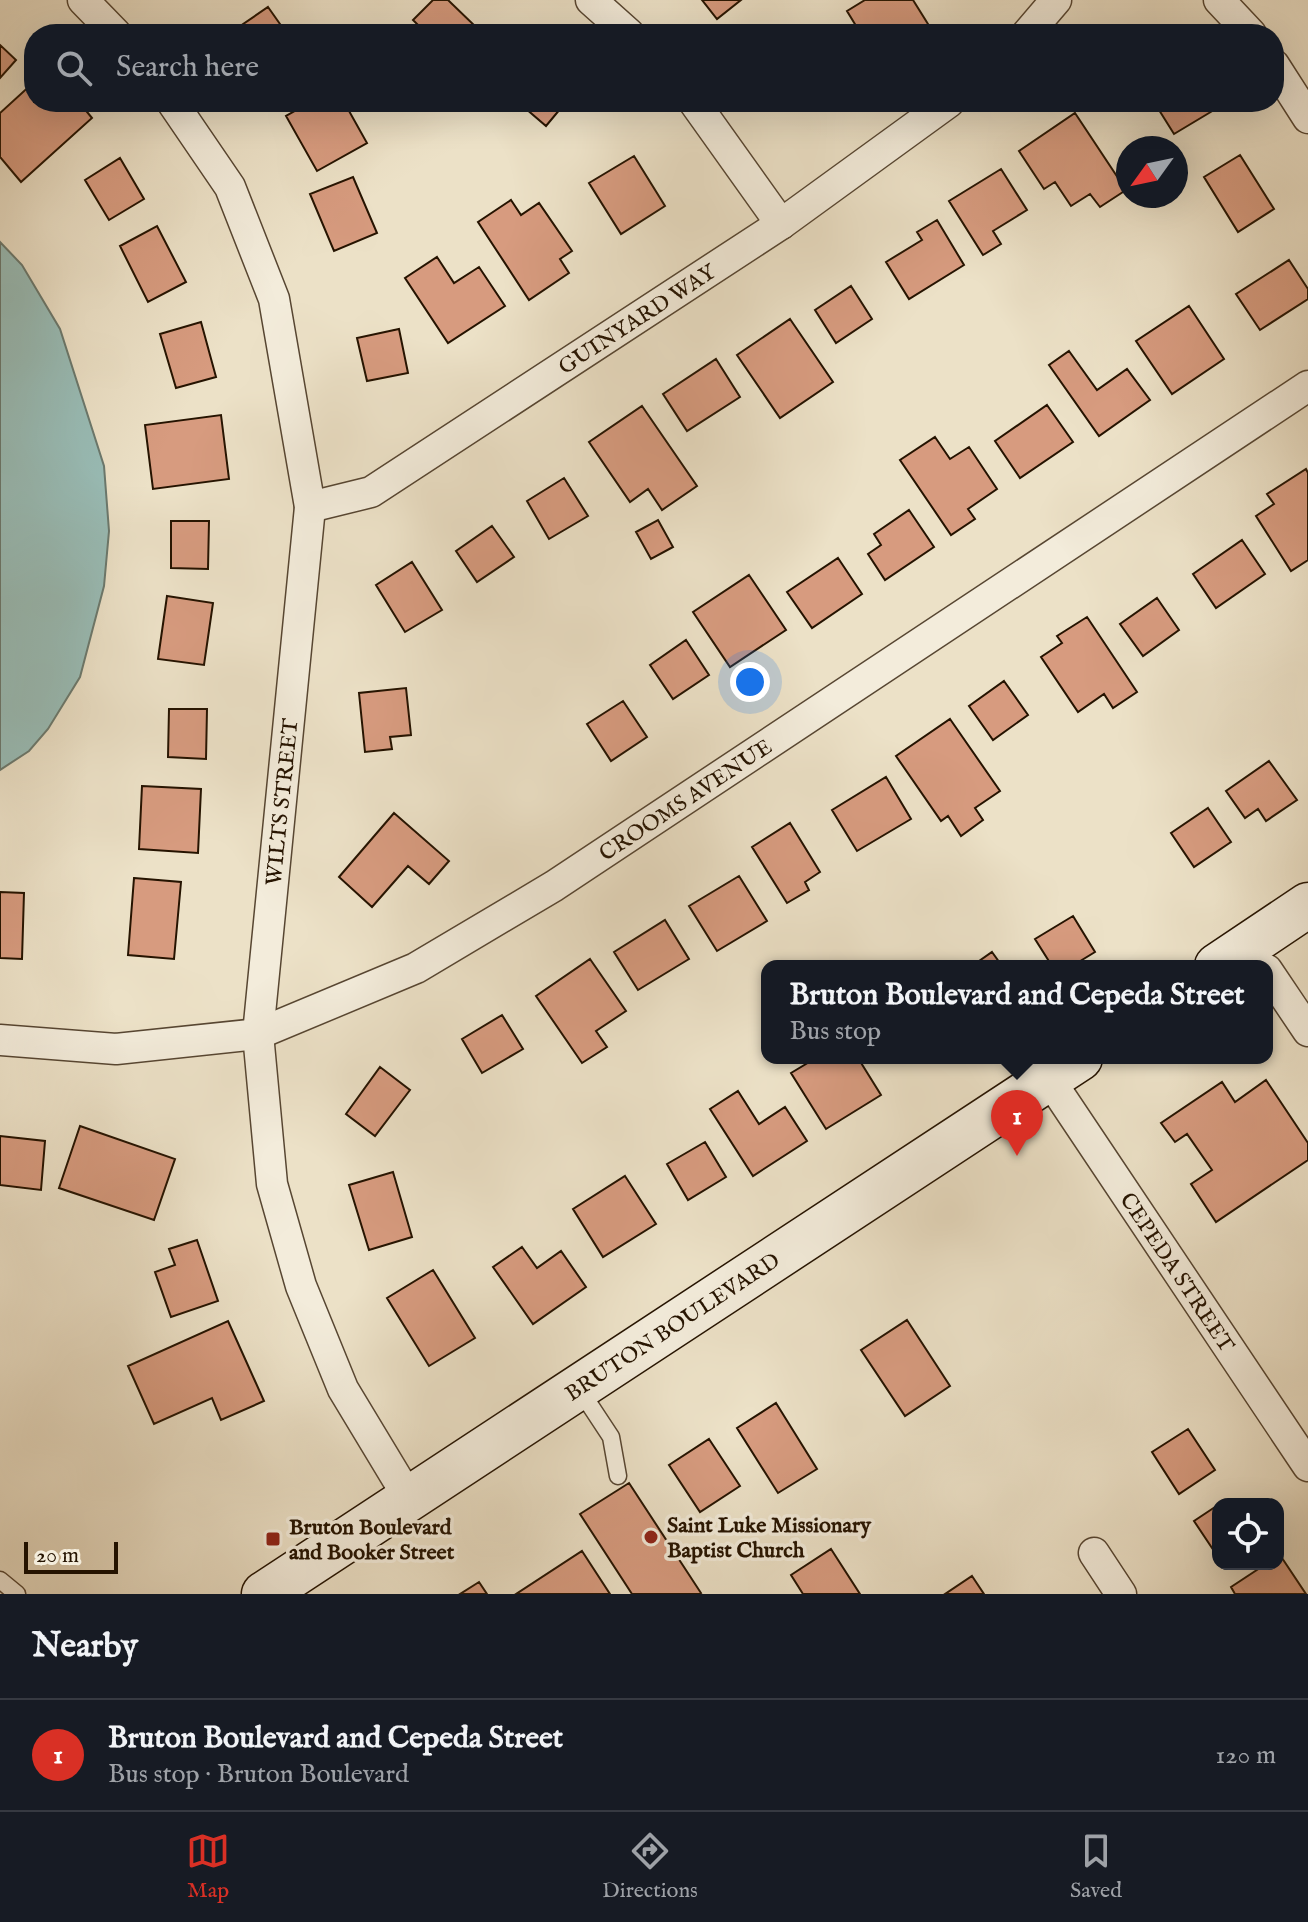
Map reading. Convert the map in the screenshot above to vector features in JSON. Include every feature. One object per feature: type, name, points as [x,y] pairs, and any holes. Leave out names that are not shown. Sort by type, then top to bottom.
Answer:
[{"type":"street","points":[[83,0],[106,24]]},
{"type":"street","points":[[591,0],[618,24]]},
{"type":"street","points":[[1036,24],[1056,0]]},
{"type":"street","points":[[1219,0],[1242,24]]},
{"type":"street","points":[[1284,81],[1308,118]]},
{"type":"street","name":"WILTS STREET","points":[[179,112],[230,187],[274,299],[310,507],[258,1034],[272,1184],[301,1286],[343,1389],[410,1500]]},
{"type":"street","points":[[701,112],[781,224]]},
{"type":"street","name":"GUINYARD WAY","points":[[310,507],[371,492],[781,224],[935,112]]},
{"type":"street","name":"CROOMS AVENUE","points":[[0,1040],[116,1049],[258,1034],[416,968],[554,886],[1308,386]]},
{"type":"street","points":[[1250,960],[1308,905]]},
{"type":"street","points":[[1273,989],[1308,1031]]},
{"type":"street","name":"BRUTON BOULEVARD","points":[[264,1594],[1065,1068]]},
{"type":"street","name":"CEPEDA STREET","points":[[1065,1068],[1308,1466]]},
{"type":"street","points":[[1094,1553],[1121,1594]]},
{"type":"lane","points":[[579,1389],[611,1437],[618,1476]]},
{"type":"lane","points":[[0,1580],[17,1594]]},
{"type":"water","points":[[0,242],[22,265],[60,329],[104,466],[109,531],[104,586],[80,677],[48,729],[29,751],[0,770]]},
{"type":"building","points":[[433,0],[448,0],[473,24],[417,24],[413,20]]},
{"type":"building","points":[[702,0],[741,0],[717,19]]},
{"type":"building","points":[[865,0],[913,0],[928,24],[855,24],[847,11]]},
{"type":"building","points":[[268,7],[280,24],[243,24]]},
{"type":"building","points":[[0,45],[16,60],[0,78]]},
{"type":"building","points":[[24,91],[24,112],[87,112],[92,118],[21,182],[0,157],[0,113]]},
{"type":"building","points":[[293,112],[350,112],[367,143],[317,171],[286,116]]},
{"type":"building","points":[[530,112],[558,112],[546,126]]},
{"type":"building","points":[[1160,112],[1211,112],[1174,134]]},
{"type":"building","points":[[1075,113],[1116,175],[1116,197],[1100,207],[1090,194],[1071,206],[1055,182],[1044,189],[1019,151]]},
{"type":"building","points":[[1240,155],[1274,209],[1238,232],[1204,177]]},
{"type":"building","points":[[634,156],[665,206],[621,234],[589,183]]},
{"type":"building","points":[[120,158],[144,199],[109,220],[85,180]]},
{"type":"building","points":[[1001,169],[1027,210],[993,231],[1001,244],[983,255],[949,201]]},
{"type":"building","points":[[353,177],[377,233],[334,251],[310,194]]},
{"type":"building","points":[[511,200],[521,215],[539,203],[572,251],[560,259],[569,273],[529,300],[478,222]]},
{"type":"building","points":[[937,220],[964,265],[909,299],[886,262],[922,240],[917,232]]},
{"type":"building","points":[[157,226],[186,282],[148,302],[120,246]]},
{"type":"building","points":[[437,257],[454,283],[479,267],[505,306],[448,343],[405,278]]},
{"type":"building","points":[[1289,260],[1308,289],[1308,299],[1260,330],[1236,294]]},
{"type":"building","points":[[851,286],[872,319],[836,343],[815,310]]},
{"type":"building","points":[[1189,306],[1224,359],[1172,394],[1136,341]]},
{"type":"building","points":[[790,319],[833,382],[780,418],[737,355]]},
{"type":"building","points":[[201,322],[216,377],[176,388],[160,334]]},
{"type":"building","points":[[399,329],[408,373],[367,381],[357,338]]},
{"type":"building","points":[[1069,351],[1097,390],[1127,369],[1150,400],[1099,436],[1049,365]]},
{"type":"building","points":[[716,359],[740,397],[687,431],[663,394]]},
{"type":"building","points":[[1047,405],[1073,442],[1020,478],[995,441]]},
{"type":"building","points":[[642,406],[697,486],[662,510],[648,489],[630,502],[589,442]]},
{"type":"building","points":[[221,415],[229,479],[153,489],[145,425]]},
{"type":"building","points":[[935,437],[950,459],[969,447],[997,489],[968,509],[975,519],[951,535],[900,460]]},
{"type":"building","points":[[1306,469],[1308,560],[1291,571],[1256,516],[1274,504],[1267,494]]},
{"type":"building","points":[[564,478],[588,516],[549,539],[527,501]]},
{"type":"building","points":[[909,510],[934,547],[885,580],[868,554],[881,545],[874,534]]},
{"type":"building","points":[[658,520],[673,547],[651,559],[636,532]]},
{"type":"building","points":[[171,521],[209,521],[208,569],[171,568]]},
{"type":"building","points":[[492,526],[514,557],[477,582],[456,551]]},
{"type":"building","points":[[1242,540],[1265,574],[1216,608],[1193,574]]},
{"type":"building","points":[[838,558],[862,594],[812,628],[787,592]]},
{"type":"building","points":[[412,562],[442,610],[405,632],[376,585]]},
{"type":"building","points":[[749,575],[786,630],[730,667],[693,612]]},
{"type":"building","points":[[167,596],[213,603],[204,665],[158,659]]},
{"type":"building","points":[[1157,598],[1179,630],[1143,656],[1120,624]]},
{"type":"building","points":[[1087,617],[1137,692],[1113,708],[1104,694],[1078,712],[1041,657],[1062,643],[1057,636]]},
{"type":"building","points":[[686,640],[709,675],[673,699],[650,665]]},
{"type":"building","points":[[1004,681],[1028,715],[993,740],[969,706]]},
{"type":"building","points":[[406,688],[411,735],[390,737],[392,749],[365,752],[359,693]]},
{"type":"building","points":[[623,701],[647,737],[611,761],[587,724]]},
{"type":"building","points":[[169,709],[207,709],[206,759],[168,757]]},
{"type":"building","points":[[950,719],[1000,791],[975,808],[983,820],[961,836],[948,816],[941,821],[896,756]]},
{"type":"building","points":[[1269,761],[1297,800],[1266,821],[1258,809],[1245,818],[1226,791]]},
{"type":"building","points":[[886,777],[911,819],[857,851],[832,810]]},
{"type":"building","points":[[142,786],[201,789],[198,853],[139,849]]},
{"type":"building","points":[[1208,808],[1231,842],[1194,867],[1171,833]]},
{"type":"building","points":[[394,813],[449,861],[429,884],[408,866],[372,907],[339,877]]},
{"type":"building","points":[[790,823],[820,872],[805,882],[809,890],[787,903],[752,847]]},
{"type":"building","points":[[739,876],[767,921],[717,951],[689,906]]},
{"type":"building","points":[[134,878],[181,882],[174,959],[128,955]]},
{"type":"building","points":[[0,892],[24,893],[22,959],[0,958]]},
{"type":"building","points":[[1073,916],[1095,952],[1082,960],[1048,960],[1035,939]]},
{"type":"building","points":[[665,920],[689,959],[638,990],[614,952]]},
{"type":"building","points":[[992,952],[998,960],[981,960]]},
{"type":"building","points":[[590,959],[626,1011],[596,1031],[607,1047],[582,1063],[536,996]]},
{"type":"building","points":[[502,1015],[523,1049],[482,1073],[462,1039]]},
{"type":"building","points":[[806,1064],[862,1064],[881,1095],[826,1129],[791,1073]]},
{"type":"building","points":[[380,1067],[410,1090],[375,1136],[346,1114]]},
{"type":"building","points":[[1266,1080],[1308,1143],[1308,1160],[1216,1222],[1191,1184],[1212,1170],[1187,1134],[1175,1142],[1161,1123],[1222,1082],[1235,1102]]},
{"type":"building","points":[[738,1091],[759,1124],[785,1107],[807,1141],[753,1176],[710,1109]]},
{"type":"building","points":[[80,1126],[175,1159],[154,1220],[59,1188]]},
{"type":"building","points":[[0,1136],[45,1141],[41,1190],[0,1185]]},
{"type":"building","points":[[705,1142],[726,1177],[688,1200],[667,1164]]},
{"type":"building","points":[[393,1172],[412,1237],[369,1250],[349,1185]]},
{"type":"building","points":[[625,1176],[656,1224],[603,1257],[573,1209]]},
{"type":"building","points":[[197,1240],[218,1301],[171,1317],[155,1272],[175,1265],[169,1249]]},
{"type":"building","points":[[522,1247],[537,1268],[561,1251],[586,1287],[533,1324],[493,1267]]},
{"type":"building","points":[[433,1270],[475,1338],[429,1366],[387,1298]]},
{"type":"building","points":[[907,1320],[950,1386],[905,1416],[861,1350]]},
{"type":"building","points":[[228,1321],[264,1401],[221,1420],[212,1398],[154,1424],[128,1366]]},
{"type":"building","points":[[776,1403],[817,1469],[778,1493],[737,1428]]},
{"type":"building","points":[[1188,1429],[1215,1470],[1179,1494],[1152,1452]]},
{"type":"building","points":[[709,1439],[740,1486],[700,1512],[669,1465]]},
{"type":"building","points":[[629,1483],[701,1593],[632,1594],[580,1514]]},
{"type":"building","points":[[1212,1509],[1212,1548],[1194,1521]]},
{"type":"building","points":[[831,1549],[860,1594],[803,1594],[791,1575]]},
{"type":"building","points":[[582,1551],[610,1594],[516,1594]]},
{"type":"building","points":[[1284,1561],[1306,1594],[1235,1594],[1231,1587],[1257,1570],[1284,1570]]},
{"type":"building","points":[[972,1576],[984,1594],[945,1594]]},
{"type":"building","points":[[479,1582],[487,1594],[460,1594]]},
{"type":"place","name":"Bruton Boulevard and Cepeda Street","points":[[1017,1156]]},
{"type":"place","name":"Saint Luke Missionary Baptist Church","points":[[651,1537]]},
{"type":"place","name":"Bruton Boulevard and Booker Street","points":[[273,1539]]}]
